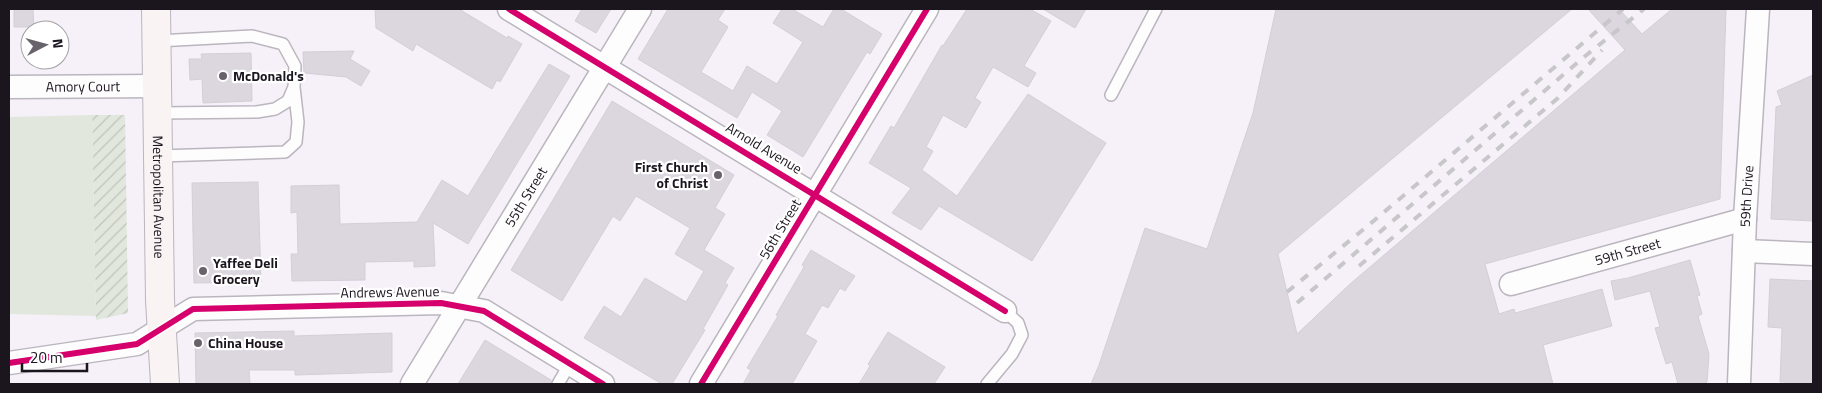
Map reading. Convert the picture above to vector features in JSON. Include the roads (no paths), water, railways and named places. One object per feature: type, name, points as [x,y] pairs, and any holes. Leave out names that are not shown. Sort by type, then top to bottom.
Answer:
[{"type":"main road","name":"Metropolitan Avenue","points":[[156,9],[160,300],[165,384]]},
{"type":"street","name":"Arnold Avenue","points":[[509,9],[1004,311]]},
{"type":"street","name":"55th Street","points":[[412,384],[640,9]]},
{"type":"street","name":"56th Street","points":[[701,384],[927,9]]},
{"type":"street","name":"59th Drive","points":[[1739,384],[1745,219],[1758,9]]},
{"type":"street","name":"Amory Court","points":[[9,87],[158,86]]},
{"type":"street","name":"59th Street","points":[[1511,284],[1745,219]]},
{"type":"street","points":[[1744,252],[1813,254]]},
{"type":"street","name":"Andrews Avenue","points":[[9,363],[137,344],[193,309],[422,303],[460,306],[484,311],[603,384]]},
{"type":"lane","points":[[1111,95],[1156,9]]},
{"type":"lane","points":[[157,41],[252,36],[283,44],[295,66],[294,87],[298,122],[296,142],[285,152],[159,156]]},
{"type":"lane","points":[[158,113],[257,112],[275,109],[288,101],[294,87]]},
{"type":"lane","points":[[987,384],[1012,354],[1022,335],[1018,323],[1004,311]]},
{"type":"lane","points":[[558,384],[569,364]]},
{"type":"railway","points":[[1287,292],[1623,9]]},
{"type":"railway","points":[[1297,303],[1584,57],[1644,9]]},
{"type":"railway","points":[[1359,266],[1558,98],[1602,50]]},
{"type":"place","name":"McDonald's","points":[[223,76]]},
{"type":"place","name":"First Church of Christ","points":[[718,175]]},
{"type":"place","name":"Yaffee Deli Grocery","points":[[203,271]]},
{"type":"place","name":"China House","points":[[198,343]]}]
